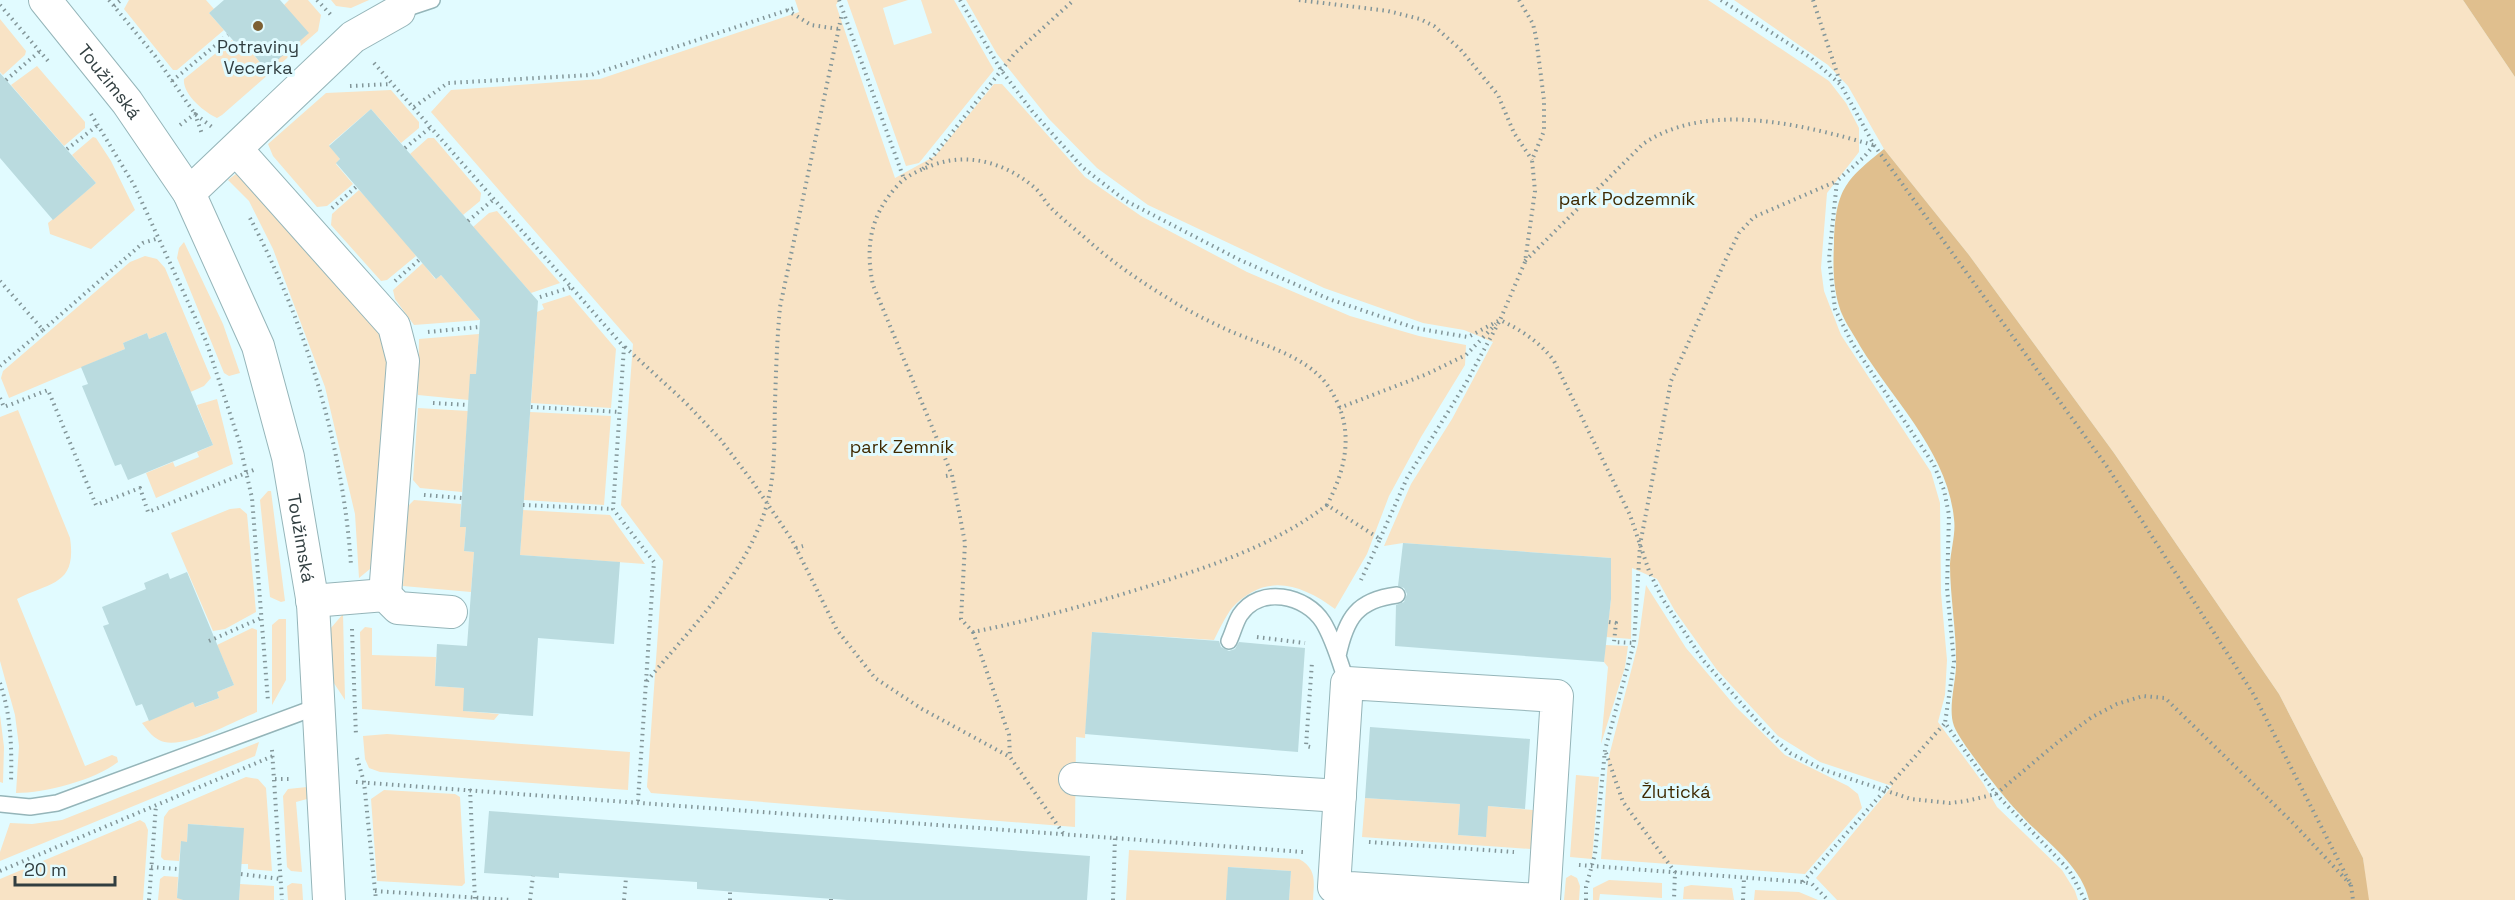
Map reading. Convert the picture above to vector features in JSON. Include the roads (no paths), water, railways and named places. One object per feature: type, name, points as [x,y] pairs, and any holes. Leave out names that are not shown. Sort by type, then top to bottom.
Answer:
[{"type":"street","name":"Toužimská","points":[[45,0],[127,102],[189,193],[258,346],[288,457],[312,601],[329,900]]},
{"type":"street","points":[[189,193],[352,38],[399,11]]},
{"type":"street","points":[[241,146],[394,326],[403,361],[385,595],[398,608],[451,612]]},
{"type":"street","points":[[312,601],[385,595]]},
{"type":"street","points":[[1539,900],[1334,894],[1340,796],[1342,669],[1557,696],[1544,900]]},
{"type":"street","points":[[1075,779],[1340,796]]},
{"type":"lane","points":[[399,11],[432,0]]},
{"type":"lane","points":[[1342,669],[1343,631],[1356,611],[1372,600],[1397,595]]},
{"type":"lane","points":[[1229,641],[1240,615],[1252,604],[1265,598],[1288,597],[1312,609],[1323,623],[1342,669]]},
{"type":"lane","points":[[4,805],[30,807],[57,803],[319,706]]},
{"type":"place","name":"Potraviny Vecerka","points":[[258,26]]},
{"type":"park label","name":"park Podzemník","points":[[1627,198]]},
{"type":"park label","name":"park Zemník","points":[[902,446]]},
{"type":"park label","name":"Žlutická","points":[[1676,791]]}]
